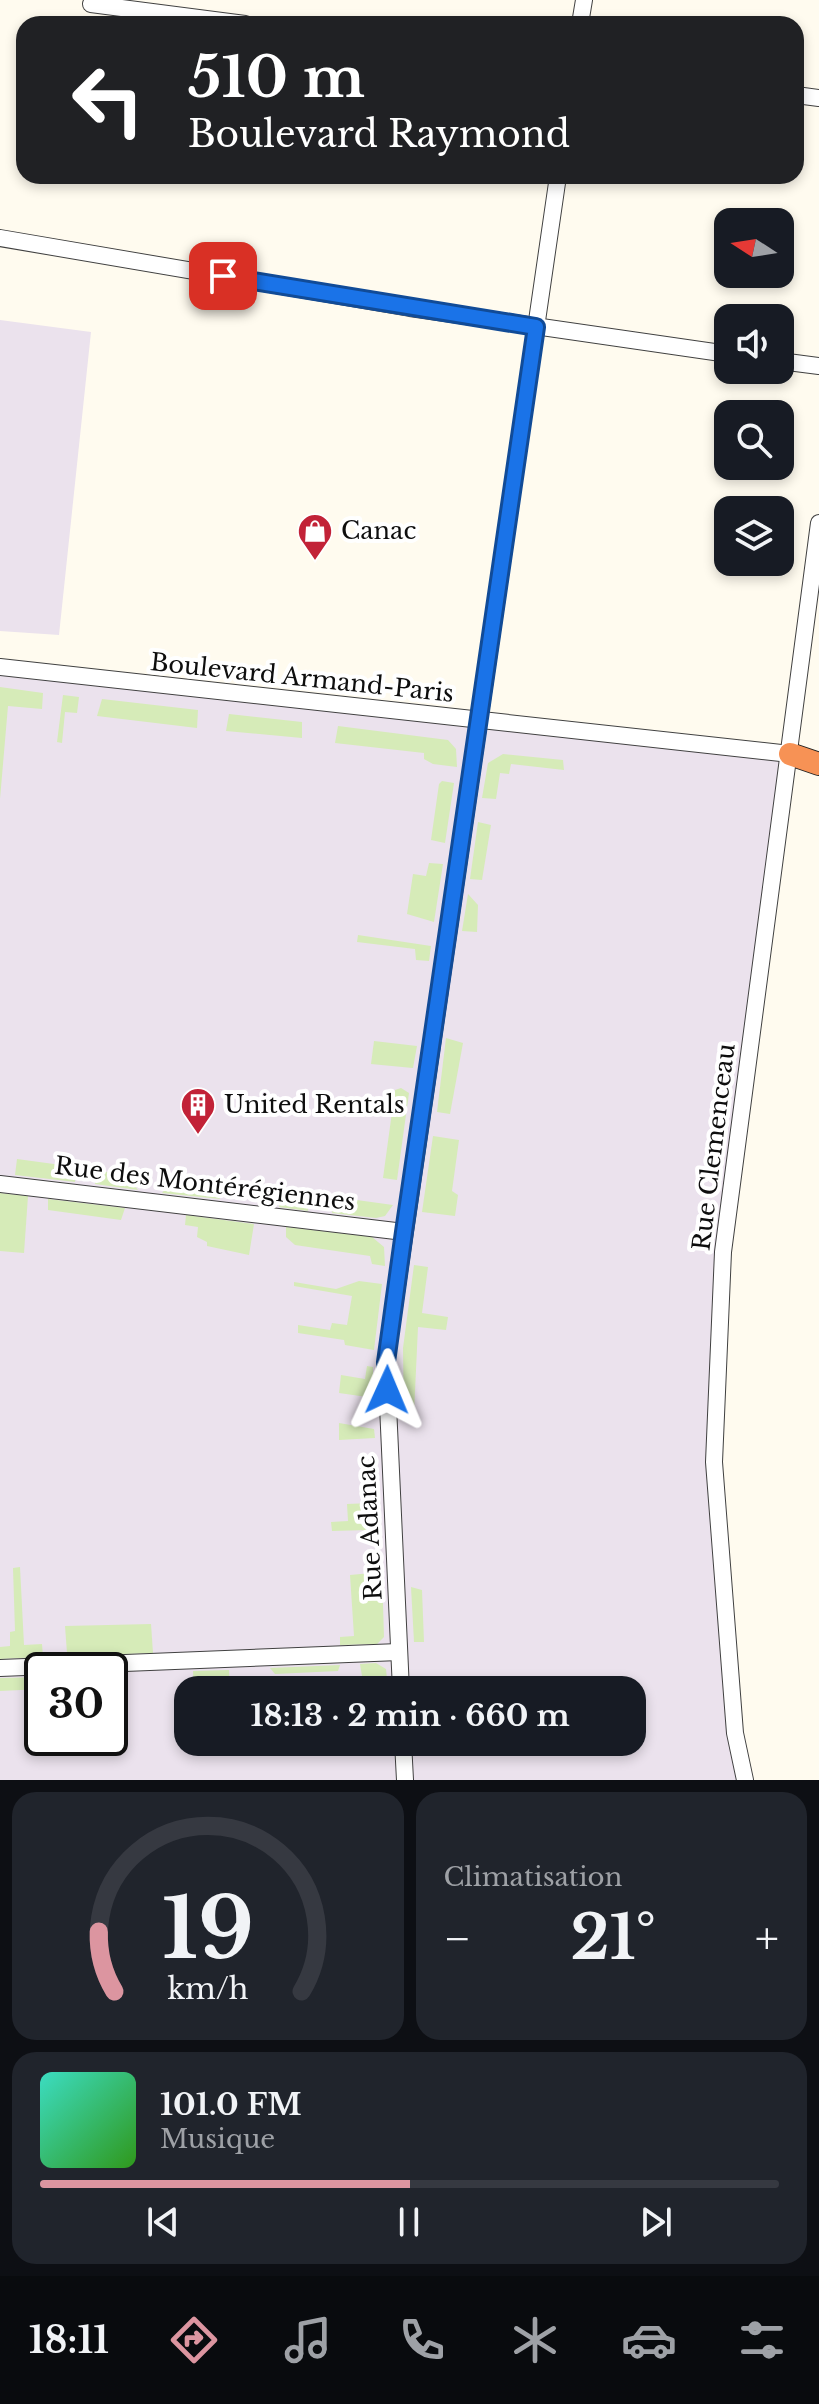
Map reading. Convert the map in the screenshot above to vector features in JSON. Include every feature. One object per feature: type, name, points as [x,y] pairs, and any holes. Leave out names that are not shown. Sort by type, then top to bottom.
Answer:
[{"type":"highway","points":[[790,754],[819,756]]},
{"type":"highway","points":[[790,754],[819,764]]},
{"type":"street","points":[[91,4],[183,16]]},
{"type":"street","name":"Rue Adanac","points":[[400,1676],[386,1362],[557,184]]},
{"type":"street","points":[[0,238],[536,327],[714,352]]},
{"type":"street","points":[[794,363],[819,366]]},
{"type":"street","name":"Rue Clemenceau","points":[[745,1780],[735,1733],[715,1447],[723,1252],[819,523]]},
{"type":"street","name":"Boulevard Armand-Paris","points":[[0,667],[790,754]]},
{"type":"street","name":"Rue des Montérégiennes","points":[[0,1184],[404,1232]]},
{"type":"street","points":[[0,1668],[399,1652]]},
{"type":"street","points":[[404,1756],[405,1780]]},
{"type":"shaded area","points":[[0,320],[91,332],[59,635],[0,631]]},
{"type":"shaded area","points":[[0,668],[790,754],[723,1252],[714,1462],[745,1780],[0,1780]]},
{"type":"green space","points":[[0,687],[43,693],[42,709],[8,706],[0,799]]},
{"type":"green space","points":[[63,695],[79,697],[77,713],[65,712],[62,743],[57,742]]},
{"type":"green space","points":[[102,699],[198,710],[197,728],[97,716]]},
{"type":"green space","points":[[229,714],[302,722],[302,738],[226,731]]},
{"type":"green space","points":[[338,726],[448,740],[456,749],[457,767],[433,764],[424,759],[424,753],[335,743]]},
{"type":"green space","points":[[503,754],[563,760],[564,770],[511,764],[509,774],[500,773],[496,799],[482,798],[488,763]]},
{"type":"green space","points":[[442,781],[454,783],[445,843],[431,840]]},
{"type":"green space","points":[[478,822],[491,825],[482,880],[470,879]]},
{"type":"green space","points":[[429,863],[443,864],[434,922],[407,914],[413,874],[426,876]]},
{"type":"green space","points":[[468,894],[478,905],[477,932],[462,931]]},
{"type":"green space","points":[[358,935],[431,946],[429,961],[416,960],[415,949],[357,942]]},
{"type":"green space","points":[[446,1038],[463,1043],[450,1114],[437,1112]]},
{"type":"green space","points":[[374,1041],[417,1046],[413,1068],[371,1064]]},
{"type":"green space","points":[[401,1088],[409,1093],[397,1180],[383,1178],[395,1090]]},
{"type":"green space","points":[[433,1136],[459,1140],[452,1191],[458,1195],[455,1216],[422,1212]]},
{"type":"green space","points":[[17,1159],[76,1167],[75,1182],[15,1175]]},
{"type":"green space","points":[[97,1169],[129,1179],[138,1190],[95,1184]]},
{"type":"green space","points":[[170,1183],[214,1189],[220,1199],[162,1193]]},
{"type":"green space","points":[[282,1189],[309,1193],[308,1211],[279,1207]]},
{"type":"green space","points":[[0,1193],[28,1196],[24,1253],[0,1251]]},
{"type":"green space","points":[[335,1197],[393,1205],[385,1216],[376,1218],[332,1213]]},
{"type":"green space","points":[[48,1199],[125,1208],[121,1220],[48,1210]]},
{"type":"green space","points":[[186,1215],[254,1224],[249,1255],[207,1246],[207,1242],[197,1237],[198,1227],[185,1225]]},
{"type":"green space","points":[[286,1227],[372,1237],[384,1247],[385,1266],[372,1264],[370,1256],[295,1245],[286,1237]]},
{"type":"green space","points":[[414,1265],[428,1267],[422,1313],[448,1317],[446,1330],[418,1327],[414,1413],[404,1422],[403,1348]]},
{"type":"green space","points":[[359,1281],[382,1284],[374,1350],[345,1345],[344,1340],[298,1333],[298,1325],[330,1330],[332,1323],[347,1325],[352,1296],[294,1286],[294,1282],[336,1289]]},
{"type":"green space","points":[[367,1366],[373,1367],[373,1412],[365,1411],[367,1397],[339,1393],[341,1375],[365,1379]]},
{"type":"green space","points":[[339,1423],[374,1429],[375,1438],[339,1440]]},
{"type":"green space","points":[[378,1492],[380,1537],[370,1537],[369,1530],[332,1531],[331,1522],[348,1521],[347,1504],[371,1503],[371,1494]]},
{"type":"green space","points":[[20,1567],[24,1645],[42,1644],[43,1652],[24,1652],[24,1658],[0,1659],[0,1647],[10,1646],[10,1632],[15,1631],[13,1568]]},
{"type":"green space","points":[[382,1572],[384,1637],[377,1644],[340,1645],[340,1637],[354,1636],[350,1575]]},
{"type":"green space","points":[[411,1587],[422,1590],[424,1642],[414,1642]]},
{"type":"green space","points":[[151,1624],[153,1653],[67,1652],[65,1626]]},
{"type":"green space","points":[[376,1663],[386,1669],[387,1676],[362,1676],[360,1664]]},
{"type":"green space","points":[[340,1665],[338,1671],[275,1674],[270,1668]]},
{"type":"green space","points":[[229,1670],[229,1676],[193,1676],[193,1671]]},
{"type":"green space","points":[[24,1677],[24,1690],[0,1691],[0,1678]]},
{"type":"place","name":"Canac","points":[[315,562]]},
{"type":"place","name":"United Rentals","points":[[198,1136]]},
{"type":"route","points":[[223,276],[536,327],[404,1232],[386,1362],[387,1390]]}]
